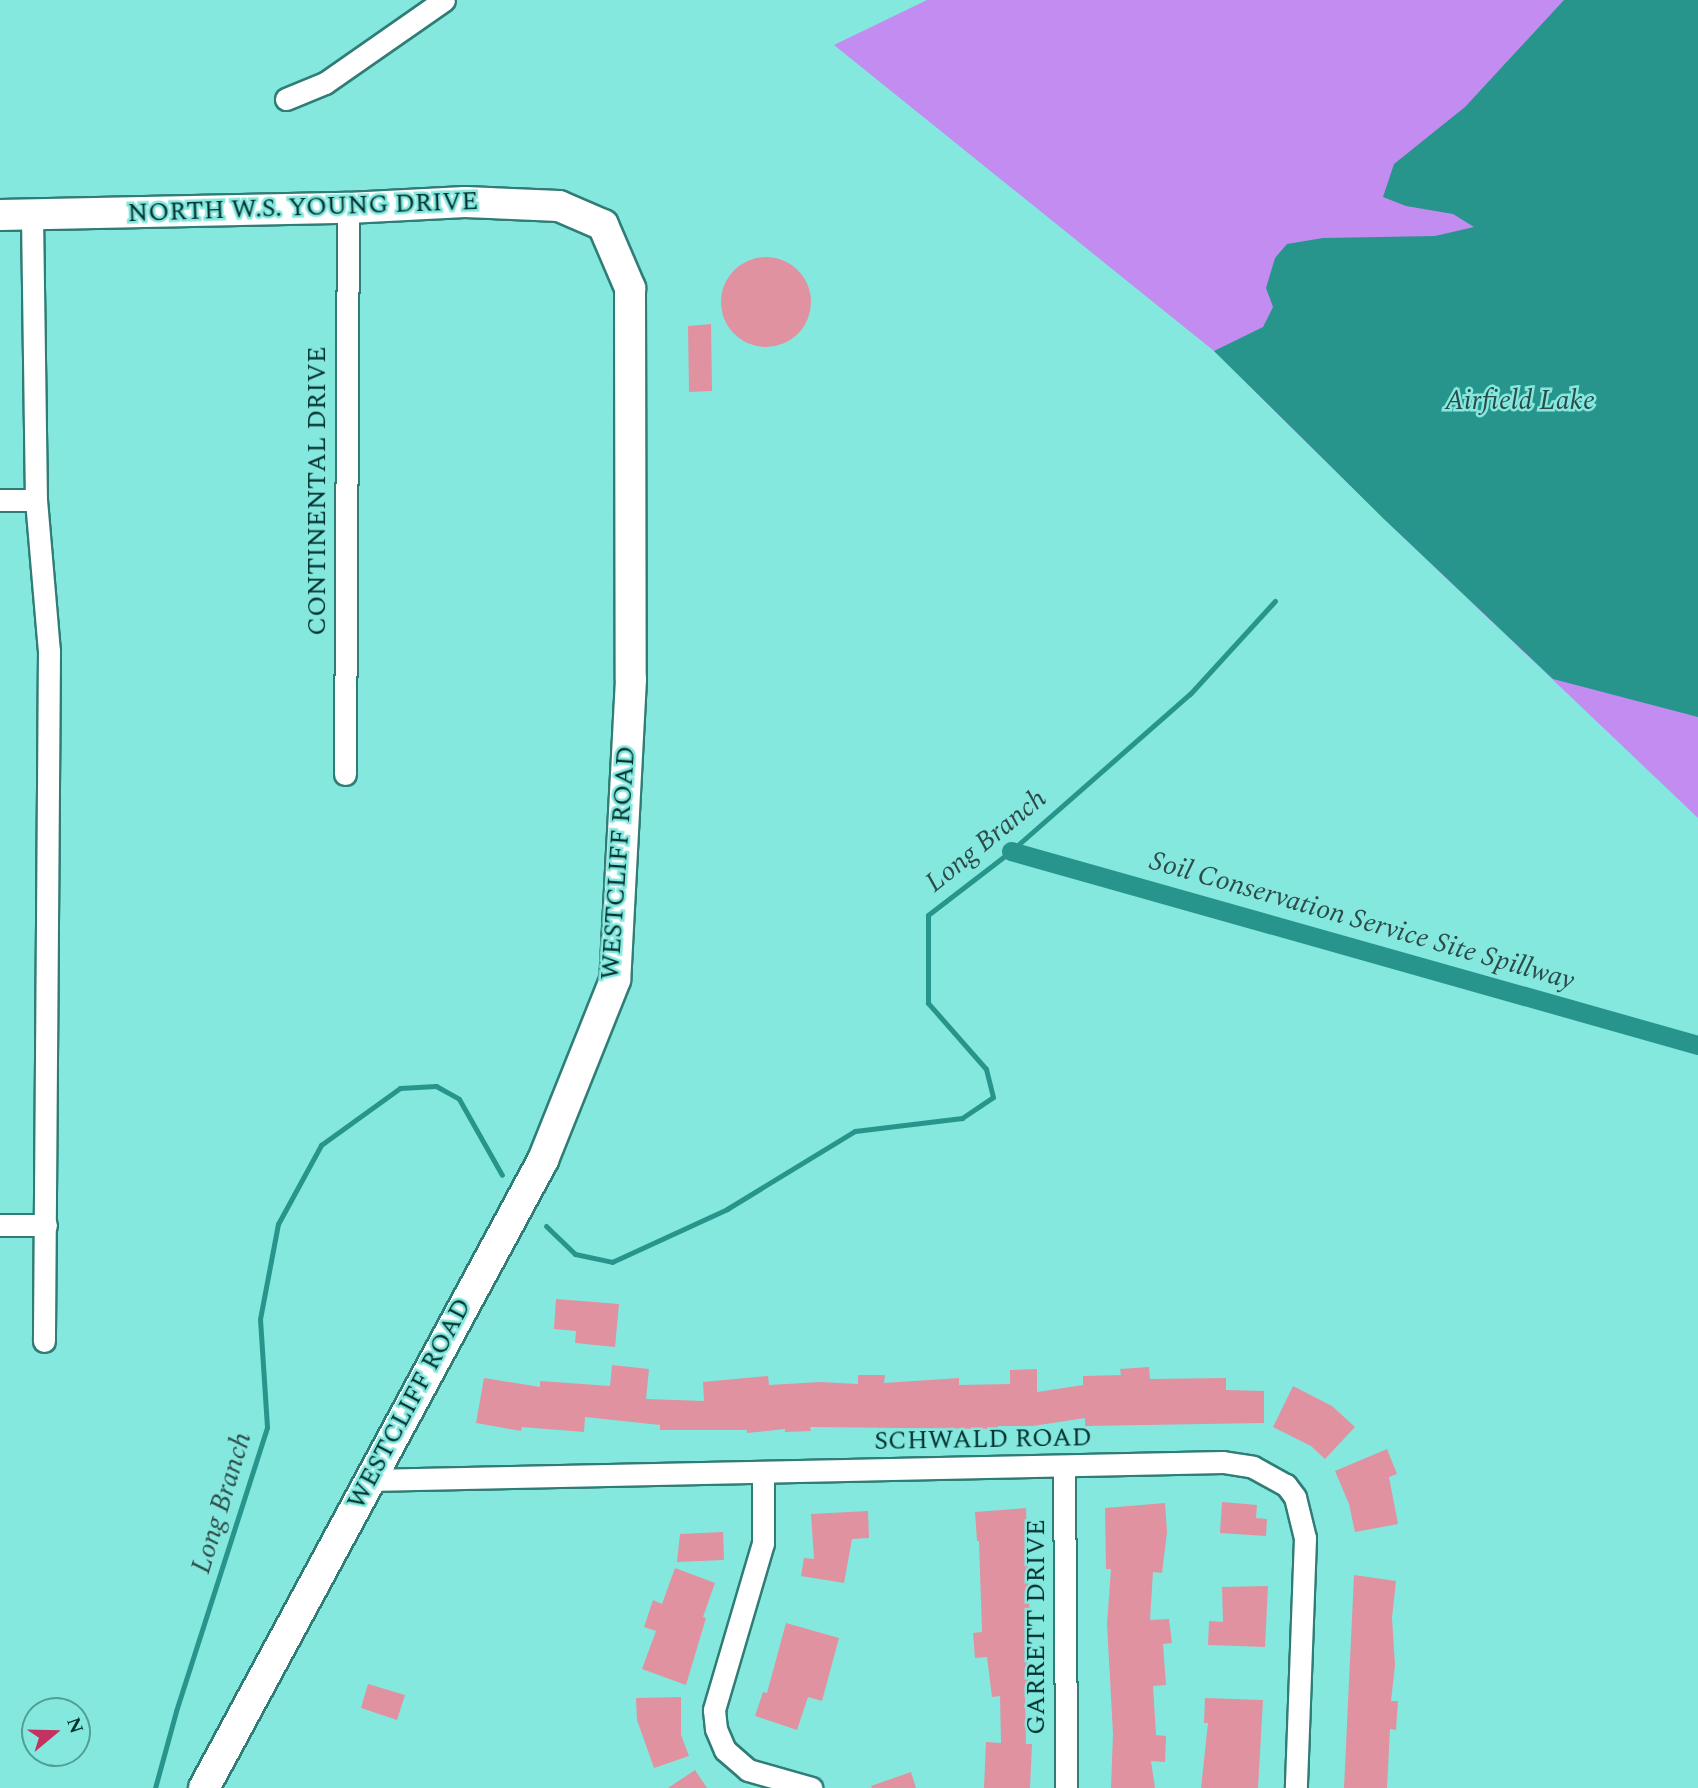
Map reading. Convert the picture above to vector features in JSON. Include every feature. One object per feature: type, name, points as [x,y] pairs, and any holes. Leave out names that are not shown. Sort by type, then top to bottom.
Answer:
[{"type":"street","points":[[286,99],[325,83],[444,0]]},
{"type":"street","name":"NORTH W.S. YOUNG DRIVE","points":[[0,215],[348,208],[465,202],[559,206],[603,225]]},
{"type":"street","name":"CONTINENTAL DRIVE","points":[[345,774],[348,208]]},
{"type":"street","points":[[32,215],[36,500],[49,652],[44,1341]]},
{"type":"street","name":"WESTCLIFF ROAD","points":[[204,1788],[543,1160],[615,980],[631,679],[630,288],[603,225]]},
{"type":"street","points":[[0,500],[36,500]]},
{"type":"street","points":[[0,1225],[46,1225]]},
{"type":"street","name":"SCHWALD ROAD","points":[[369,1480],[1223,1462],[1253,1467],[1286,1485],[1295,1497],[1305,1538],[1296,1788]]},
{"type":"street","name":"GARRETT DRIVE","points":[[1064,1466],[1066,1788]]},
{"type":"street","points":[[763,1473],[763,1543],[714,1710],[716,1729],[725,1750],[741,1766],[811,1788]]},
{"type":"shaded area","points":[[927,0],[1698,0],[1698,818],[1384,519],[1214,351],[834,45]]},
{"type":"water","name":"Airfield Lake","points":[[1564,0],[1698,0],[1698,717],[1553,679],[1384,519],[1214,351],[1263,327],[1273,307],[1266,288],[1275,258],[1287,244],[1323,238],[1435,236],[1474,227],[1453,214],[1406,206],[1383,197],[1394,164],[1465,107]]},
{"type":"building","points":[[766,257],[783,260],[798,270],[808,285],[811,302],[808,319],[798,334],[783,344],[766,347],[749,344],[734,334],[724,319],[721,302],[724,285],[734,270],[749,260]]},
{"type":"building","points":[[711,324],[712,391],[689,392],[688,326]]},
{"type":"building","points":[[556,1299],[619,1304],[615,1347],[575,1343],[576,1331],[554,1329]]},
{"type":"building","points":[[612,1365],[649,1369],[646,1399],[704,1401],[703,1382],[768,1376],[769,1385],[820,1382],[858,1384],[858,1375],[885,1375],[884,1383],[959,1378],[959,1385],[1010,1384],[1010,1370],[1037,1369],[1037,1392],[1083,1385],[1083,1376],[1121,1375],[1120,1369],[1149,1367],[1150,1379],[1226,1378],[1226,1390],[1264,1391],[1264,1423],[1085,1426],[1085,1418],[1033,1426],[998,1426],[998,1429],[810,1427],[811,1431],[785,1432],[785,1429],[747,1433],[747,1430],[660,1430],[660,1425],[585,1417],[584,1432],[522,1427],[521,1431],[476,1423],[484,1378],[540,1387],[540,1381],[610,1386]]},
{"type":"building","points":[[1293,1386],[1332,1406],[1355,1427],[1325,1459],[1311,1446],[1273,1427]]},
{"type":"building","points":[[1387,1449],[1397,1474],[1389,1477],[1398,1524],[1355,1532],[1349,1504],[1335,1471]]},
{"type":"building","points":[[1222,1502],[1257,1505],[1256,1518],[1267,1519],[1266,1536],[1220,1533]]},
{"type":"building","points":[[1165,1503],[1167,1532],[1162,1573],[1153,1572],[1150,1620],[1169,1619],[1172,1643],[1163,1644],[1166,1685],[1153,1686],[1156,1735],[1166,1736],[1165,1762],[1151,1761],[1155,1788],[1111,1788],[1113,1734],[1107,1624],[1111,1569],[1106,1569],[1105,1508]]},
{"type":"building","points":[[1026,1508],[1031,1654],[1026,1654],[1031,1692],[1025,1693],[1026,1744],[1032,1744],[1030,1788],[984,1788],[986,1742],[1001,1743],[1000,1696],[992,1697],[987,1657],[975,1658],[973,1633],[982,1632],[979,1541],[975,1512]]},
{"type":"building","points":[[868,1511],[869,1538],[852,1539],[844,1583],[801,1576],[804,1558],[814,1559],[811,1514]]},
{"type":"building","points":[[723,1532],[724,1560],[677,1562],[680,1534]]},
{"type":"building","points":[[675,1568],[715,1583],[703,1617],[706,1618],[686,1685],[642,1669],[656,1631],[644,1627],[653,1600],[662,1604]]},
{"type":"building","points":[[1354,1575],[1396,1581],[1392,1618],[1395,1665],[1391,1701],[1398,1701],[1396,1730],[1390,1729],[1387,1788],[1344,1788]]},
{"type":"building","points":[[1268,1586],[1265,1647],[1208,1645],[1209,1621],[1223,1622],[1222,1587]]},
{"type":"building","points":[[786,1623],[839,1638],[822,1701],[808,1697],[797,1730],[755,1716],[763,1692],[767,1693]]},
{"type":"building","points":[[368,1684],[405,1695],[397,1720],[361,1708]]},
{"type":"building","points":[[681,1697],[681,1735],[689,1756],[654,1768],[637,1720],[636,1698]]},
{"type":"building","points":[[1205,1698],[1263,1700],[1258,1788],[1201,1788],[1208,1723],[1204,1723]]},
{"type":"building","points":[[695,1770],[707,1788],[668,1788]]},
{"type":"building","points":[[911,1772],[916,1788],[871,1786]]},
{"type":"waterway","name":"Long Branch","points":[[546,1226],[575,1254],[612,1262],[727,1209],[855,1131],[962,1118],[993,1097],[986,1069],[928,1003],[928,915],[1011,851],[1190,694],[1275,601]]},
{"type":"waterway","name":"Soil Conservation Service Site Spillway","points":[[1011,851],[1698,1045]]},
{"type":"waterway","name":"Long Branch","points":[[155,1788],[176,1711],[267,1427],[260,1319],[278,1224],[321,1145],[400,1088],[436,1086],[459,1099],[502,1175]]}]
